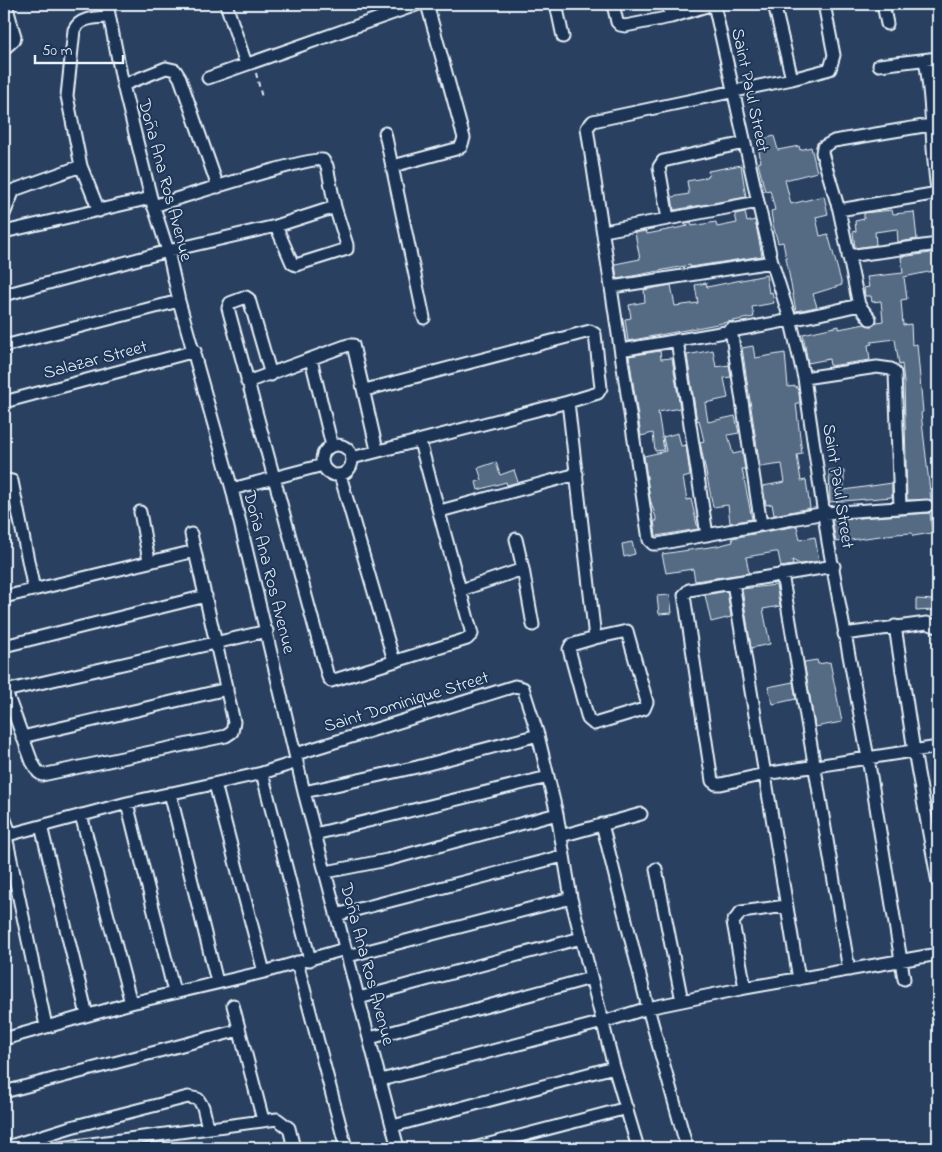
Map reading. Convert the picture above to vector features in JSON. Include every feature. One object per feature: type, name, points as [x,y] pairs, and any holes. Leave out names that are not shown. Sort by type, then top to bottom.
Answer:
[{"type":"street","name":"Doña Ana Ros Avenue","points":[[107,4],[123,85],[152,202],[168,251],[179,301],[232,489],[304,792],[398,1148]]},
{"type":"street","points":[[226,4],[249,63]]},
{"type":"street","points":[[208,78],[419,4]]},
{"type":"street","points":[[393,166],[456,149],[463,142],[464,138],[426,4]]},
{"type":"street","points":[[556,4],[563,37]]},
{"type":"street","points":[[613,4],[617,22],[620,25],[671,16],[714,4]]},
{"type":"street","points":[[668,4],[671,16]]},
{"type":"street","name":"Saint Paul Street","points":[[714,4],[772,262],[791,322],[804,378],[844,634],[868,758],[904,979]]},
{"type":"street","points":[[774,4],[792,79]]},
{"type":"street","points":[[824,4],[834,56],[834,63],[827,70],[590,123],[588,128],[649,540],[653,544],[658,544],[824,513],[927,506]]},
{"type":"street","points":[[883,4],[887,24]]},
{"type":"street","points":[[4,49],[14,40],[7,6]]},
{"type":"street","points":[[99,211],[82,166],[67,96],[74,30],[77,24],[84,20],[109,17]]},
{"type":"street","points":[[879,65],[938,58]]},
{"type":"street","points":[[839,210],[938,194],[925,61]]},
{"type":"street","points":[[123,85],[166,68],[175,70],[180,78],[218,188]]},
{"type":"street","points":[[870,319],[859,305],[839,210],[822,154],[826,144],[834,141],[930,125]]},
{"type":"street","points":[[385,133],[424,318]]},
{"type":"street","points":[[668,219],[659,167],[663,161],[744,143]]},
{"type":"street","points":[[4,232],[218,188],[321,159],[327,166],[335,207],[348,247],[344,252],[296,266],[292,263],[276,226]]},
{"type":"street","points":[[4,214],[14,190],[82,166]]},
{"type":"street","points":[[604,232],[758,202]]},
{"type":"street","points":[[4,295],[168,251],[276,226],[335,207]]},
{"type":"street","points":[[848,256],[938,244]]},
{"type":"street","points":[[612,287],[772,262]]},
{"type":"street","points":[[271,375],[249,298],[246,297],[230,303],[228,308],[329,679],[337,680],[467,639],[470,636],[471,626],[420,442]]},
{"type":"street","name":"Salazar Street","points":[[4,346],[179,301]]},
{"type":"street","points":[[621,350],[731,330],[791,322],[859,305]]},
{"type":"street","points":[[731,330],[761,525]]},
{"type":"street","points":[[352,458],[377,450],[420,442],[598,393],[601,388],[597,336],[592,331],[365,390]]},
{"type":"street","points":[[676,340],[707,535]]},
{"type":"street","points":[[248,382],[348,345],[353,345],[365,390],[377,450]]},
{"type":"street","name":"Salazar Street","points":[[4,402],[194,351]]},
{"type":"street","points":[[311,359],[332,446]]},
{"type":"street","points":[[804,378],[878,367],[892,369],[895,374],[900,507]]},
{"type":"street","points":[[568,402],[596,638]]},
{"type":"street","points":[[332,446],[345,447],[352,458],[347,472],[340,475],[327,471],[323,465],[322,457],[326,450],[332,446]]},
{"type":"street","points":[[232,489],[323,465]]},
{"type":"street","points":[[440,511],[578,474]]},
{"type":"street","points":[[340,475],[394,661]]},
{"type":"street","points":[[4,479],[12,481],[34,590]]},
{"type":"street","points":[[140,512],[149,561]]},
{"type":"street","points":[[191,534],[217,643],[234,728],[226,736],[49,775],[38,772],[22,737],[4,688],[217,643],[267,631]]},
{"type":"street","points":[[516,539],[533,625]]},
{"type":"street","points":[[4,597],[195,550]]},
{"type":"street","points":[[834,566],[689,590],[684,595],[712,781],[716,784],[765,774],[938,747]]},
{"type":"street","points":[[461,590],[523,569]]},
{"type":"street","points":[[782,574],[849,970]]},
{"type":"street","points":[[733,583],[799,979]]},
{"type":"street","points":[[4,646],[206,596]]},
{"type":"street","points":[[844,634],[927,623],[938,627]]},
{"type":"street","points":[[895,626],[914,751],[938,883]]},
{"type":"street","points":[[627,631],[647,702],[644,709],[594,724],[588,719],[569,649],[571,644],[596,638],[627,631]]},
{"type":"street","name":"Saint Dominique Street","points":[[5,836],[127,803],[262,773],[297,758],[515,686],[521,686],[525,690],[538,735]]},
{"type":"street","points":[[22,737],[227,689]]},
{"type":"street","points":[[304,792],[417,767],[538,735],[557,814],[571,898],[614,1067],[638,1148]]},
{"type":"street","points":[[262,773],[310,960]]},
{"type":"street","points":[[315,834],[548,776]]},
{"type":"street","points":[[215,784],[264,972]]},
{"type":"street","points":[[170,793],[217,982]]},
{"type":"street","points":[[127,803],[174,992]]},
{"type":"street","points":[[326,872],[388,860],[557,814]]},
{"type":"street","points":[[561,836],[641,814]]},
{"type":"street","points":[[81,815],[131,1003]]},
{"type":"street","points":[[4,817],[9,830],[5,836],[46,1026]]},
{"type":"street","points":[[602,824],[648,1008],[688,1148]]},
{"type":"street","points":[[42,826],[87,1015]]},
{"type":"street","points":[[336,915],[563,856]]},
{"type":"street","points":[[656,870],[682,1001]]},
{"type":"street","points":[[4,1038],[174,992],[264,972],[297,962],[346,953],[571,898]]},
{"type":"street","points":[[745,988],[733,922],[736,916],[741,912],[786,906]]},
{"type":"street","points":[[359,998],[581,938]]},
{"type":"street","points":[[381,1080],[603,1022],[648,1008],[745,988],[938,954]]},
{"type":"street","points":[[297,962],[346,1148]]},
{"type":"street","points":[[370,1038],[591,978]]},
{"type":"street","points":[[232,1005],[263,1120]]},
{"type":"street","points":[[4,1092],[239,1030]]},
{"type":"street","points":[[393,1126],[614,1067]]},
{"type":"street","points":[[4,1148],[71,1127],[188,1097],[198,1100],[203,1106],[208,1128]]},
{"type":"street","points":[[474,1148],[627,1108]]},
{"type":"street","points":[[61,1148],[277,1119],[285,1123],[289,1128],[294,1148]]},
{"type":"path","points":[[249,63],[262,98]]},
{"type":"building","points":[[774,136],[778,150],[799,146],[800,150],[811,147],[817,172],[785,180],[791,204],[824,196],[828,214],[816,217],[820,236],[828,234],[842,285],[813,294],[817,307],[796,311],[783,242],[778,243],[773,225],[771,211],[775,210],[770,190],[765,191],[758,163],[761,162],[757,141]]},
{"type":"building","points":[[741,165],[746,197],[674,210],[672,197],[689,194],[687,181],[704,178],[709,175],[708,171]]},
{"type":"building","points":[[892,210],[893,214],[914,212],[917,239],[898,242],[897,229],[875,232],[876,245],[855,248],[853,232],[856,231],[855,221],[864,219],[864,213]]},
{"type":"building","points":[[745,212],[747,222],[755,220],[762,256],[690,267],[690,265],[617,279],[615,264],[640,259],[635,233],[646,231],[647,234],[688,226],[684,224],[691,222],[692,226],[716,222],[717,227],[737,223],[735,214]]},
{"type":"building","points":[[938,252],[938,270],[904,277],[907,299],[901,300],[903,325],[911,324],[912,345],[917,344],[923,412],[921,413],[931,500],[907,500],[904,382],[902,364],[899,365],[895,339],[871,342],[872,344],[868,345],[870,360],[830,366],[829,359],[808,363],[803,334],[839,326],[839,329],[865,324],[872,326],[877,322],[883,321],[881,301],[872,302],[871,296],[865,296],[864,288],[869,287],[867,277],[903,273],[901,257]]},
{"type":"building","points":[[766,275],[769,293],[772,292],[774,303],[752,307],[754,317],[628,341],[625,319],[631,318],[629,305],[645,302],[644,290],[671,285],[675,306],[698,303],[695,285],[706,283],[707,287]]},
{"type":"building","points":[[753,346],[755,358],[785,353],[788,387],[796,386],[799,393],[800,403],[796,403],[802,454],[797,455],[801,481],[806,480],[810,508],[774,515],[772,504],[766,505],[763,486],[785,482],[782,464],[760,467],[742,348]]},
{"type":"building","points":[[713,350],[716,367],[729,365],[731,377],[724,378],[728,398],[705,403],[708,422],[735,416],[739,433],[728,435],[733,454],[742,452],[745,469],[742,469],[752,519],[730,523],[728,505],[713,507],[700,442],[704,441],[699,420],[697,421],[687,355]]},
{"type":"building","points":[[660,351],[661,359],[672,358],[680,408],[658,412],[664,450],[655,451],[653,433],[641,436],[629,356]]},
{"type":"building","points":[[678,433],[681,446],[686,445],[690,476],[683,478],[687,500],[691,499],[698,529],[656,536],[654,521],[657,521],[650,499],[644,456],[666,451],[663,437]]},
{"type":"building","points":[[496,462],[500,475],[514,470],[518,482],[507,485],[506,482],[478,490],[476,482],[482,480],[478,468]]},
{"type":"building","points":[[829,470],[844,471],[844,490],[892,483],[892,497],[830,502]]},
{"type":"building","points":[[930,513],[932,533],[913,536],[912,533],[895,534],[836,542],[832,520]]},
{"type":"building","points":[[797,526],[800,540],[815,537],[819,561],[800,564],[792,560],[793,565],[781,567],[778,552],[775,552],[746,557],[749,573],[695,581],[693,569],[666,573],[662,554],[717,546],[733,542],[732,538]]},
{"type":"building","points":[[632,542],[635,554],[624,557],[622,544]]},
{"type":"building","points":[[776,585],[780,606],[763,609],[770,644],[751,648],[742,589]]},
{"type":"building","points":[[727,591],[731,617],[711,622],[705,595]]},
{"type":"building","points":[[670,595],[672,613],[659,614],[657,596]]},
{"type":"building","points":[[916,599],[935,600],[933,610],[916,611]]},
{"type":"building","points":[[817,660],[818,664],[830,662],[842,722],[815,727],[804,662]]},
{"type":"building","points":[[793,682],[796,699],[773,704],[768,687]]}]
